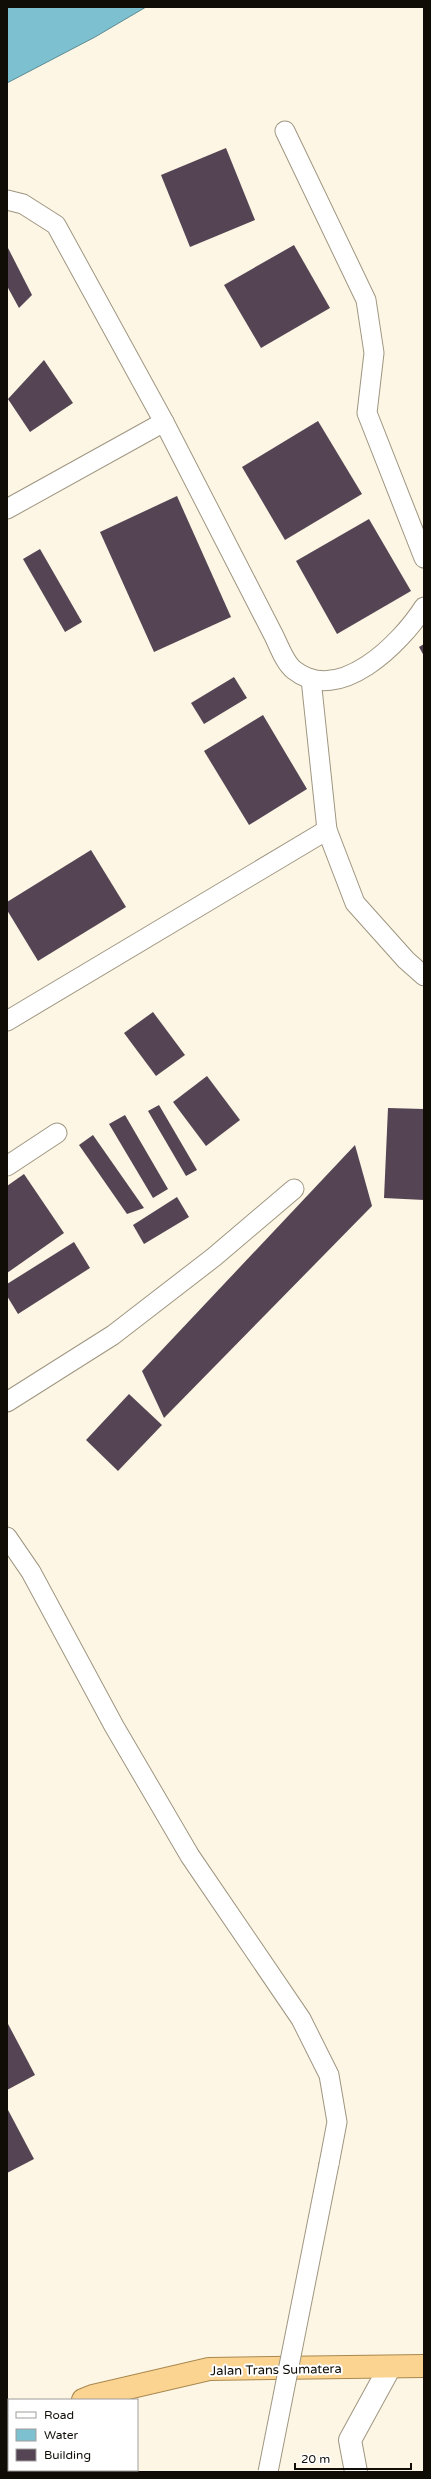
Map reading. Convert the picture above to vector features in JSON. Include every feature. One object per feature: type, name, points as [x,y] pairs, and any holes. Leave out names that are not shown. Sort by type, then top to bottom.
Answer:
[{"type":"highway","name":"Jalan Trans Sumatera","points":[[86,2399],[209,2369],[424,2366]]},
{"type":"street","points":[[356,2472],[350,2440],[390,2367]]},
{"type":"lane","points":[[285,131],[366,300],[374,353],[367,413],[424,558]]},
{"type":"lane","points":[[7,200],[22,204],[56,225],[164,422],[293,670],[311,679],[336,681],[362,669],[410,629],[424,607]]},
{"type":"lane","points":[[7,509],[164,422]]},
{"type":"lane","points":[[311,679],[327,830],[355,903],[406,960],[424,976]]},
{"type":"lane","points":[[7,1021],[327,830]]},
{"type":"lane","points":[[7,1166],[58,1133]]},
{"type":"lane","points":[[7,1402],[113,1335],[214,1257],[294,1188]]},
{"type":"lane","points":[[7,1537],[31,1572],[114,1726],[190,1856],[301,2019],[329,2075],[337,2122],[268,2472]]},
{"type":"water","points":[[7,7],[146,7],[95,37],[7,83]]},
{"type":"building","points":[[226,148],[255,220],[190,247],[161,175]]},
{"type":"building","points":[[294,245],[330,308],[261,348],[224,285]]},
{"type":"building","points":[[7,246],[32,295],[19,308],[7,286]]},
{"type":"building","points":[[44,360],[73,403],[30,432],[8,399]]},
{"type":"building","points":[[318,421],[362,494],[285,540],[242,467]]},
{"type":"building","points":[[177,496],[231,617],[154,652],[100,532]]},
{"type":"building","points":[[369,519],[411,591],[337,634],[296,561]]},
{"type":"building","points":[[40,549],[82,622],[65,632],[23,559]]},
{"type":"building","points":[[424,644],[424,656],[419,647]]},
{"type":"building","points":[[234,677],[247,698],[204,724],[191,703]]},
{"type":"building","points":[[263,715],[307,789],[249,825],[204,751]]},
{"type":"building","points":[[91,850],[126,907],[38,961],[7,910],[7,902]]},
{"type":"building","points":[[153,1012],[185,1055],[156,1076],[124,1033]]},
{"type":"building","points":[[207,1076],[240,1120],[206,1146],[173,1102]]},
{"type":"building","points":[[159,1105],[197,1170],[186,1176],[148,1111]]},
{"type":"building","points":[[388,1108],[424,1109],[424,1200],[384,1198]]},
{"type":"building","points":[[125,1115],[168,1189],[153,1198],[109,1124]]},
{"type":"building","points":[[93,1135],[144,1208],[127,1214],[79,1145]]},
{"type":"building","points":[[355,1145],[372,1206],[164,1418],[142,1371]]},
{"type":"building","points":[[24,1174],[64,1233],[7,1273],[7,1186]]},
{"type":"building","points":[[177,1197],[189,1217],[144,1244],[133,1225]]},
{"type":"building","points":[[74,1242],[90,1268],[18,1314],[7,1296],[7,1284]]},
{"type":"building","points":[[129,1394],[162,1425],[118,1471],[86,1440]]},
{"type":"building","points":[[7,2022],[35,2075],[7,2090]]},
{"type":"building","points":[[7,2108],[34,2159],[7,2173]]}]
